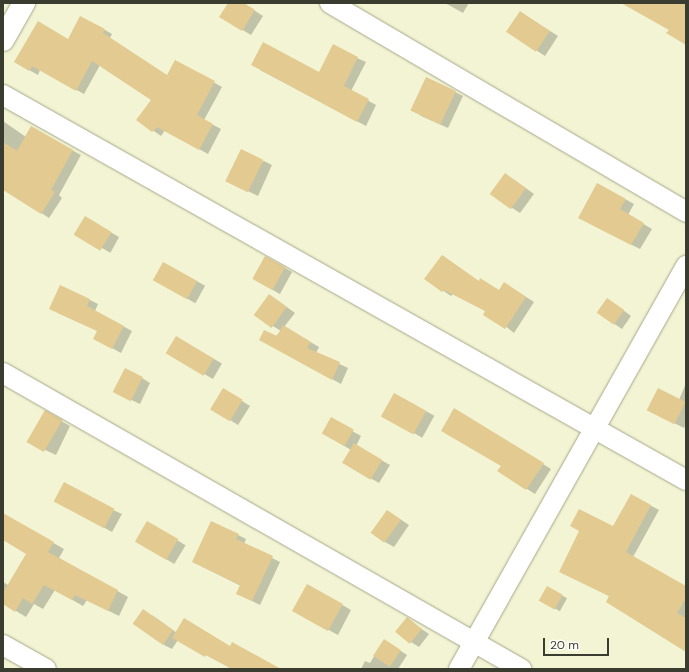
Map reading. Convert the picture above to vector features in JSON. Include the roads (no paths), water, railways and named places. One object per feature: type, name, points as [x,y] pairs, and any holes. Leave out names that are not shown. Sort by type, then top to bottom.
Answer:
[{"type":"street","points":[[3,40],[24,3]]},
{"type":"street","points":[[330,3],[686,212]]},
{"type":"street","points":[[3,95],[596,427],[686,480]]},
{"type":"street","points":[[459,669],[686,266]]},
{"type":"street","points":[[3,373],[474,644],[521,669]]},
{"type":"street","points":[[3,646],[46,669]]}]
